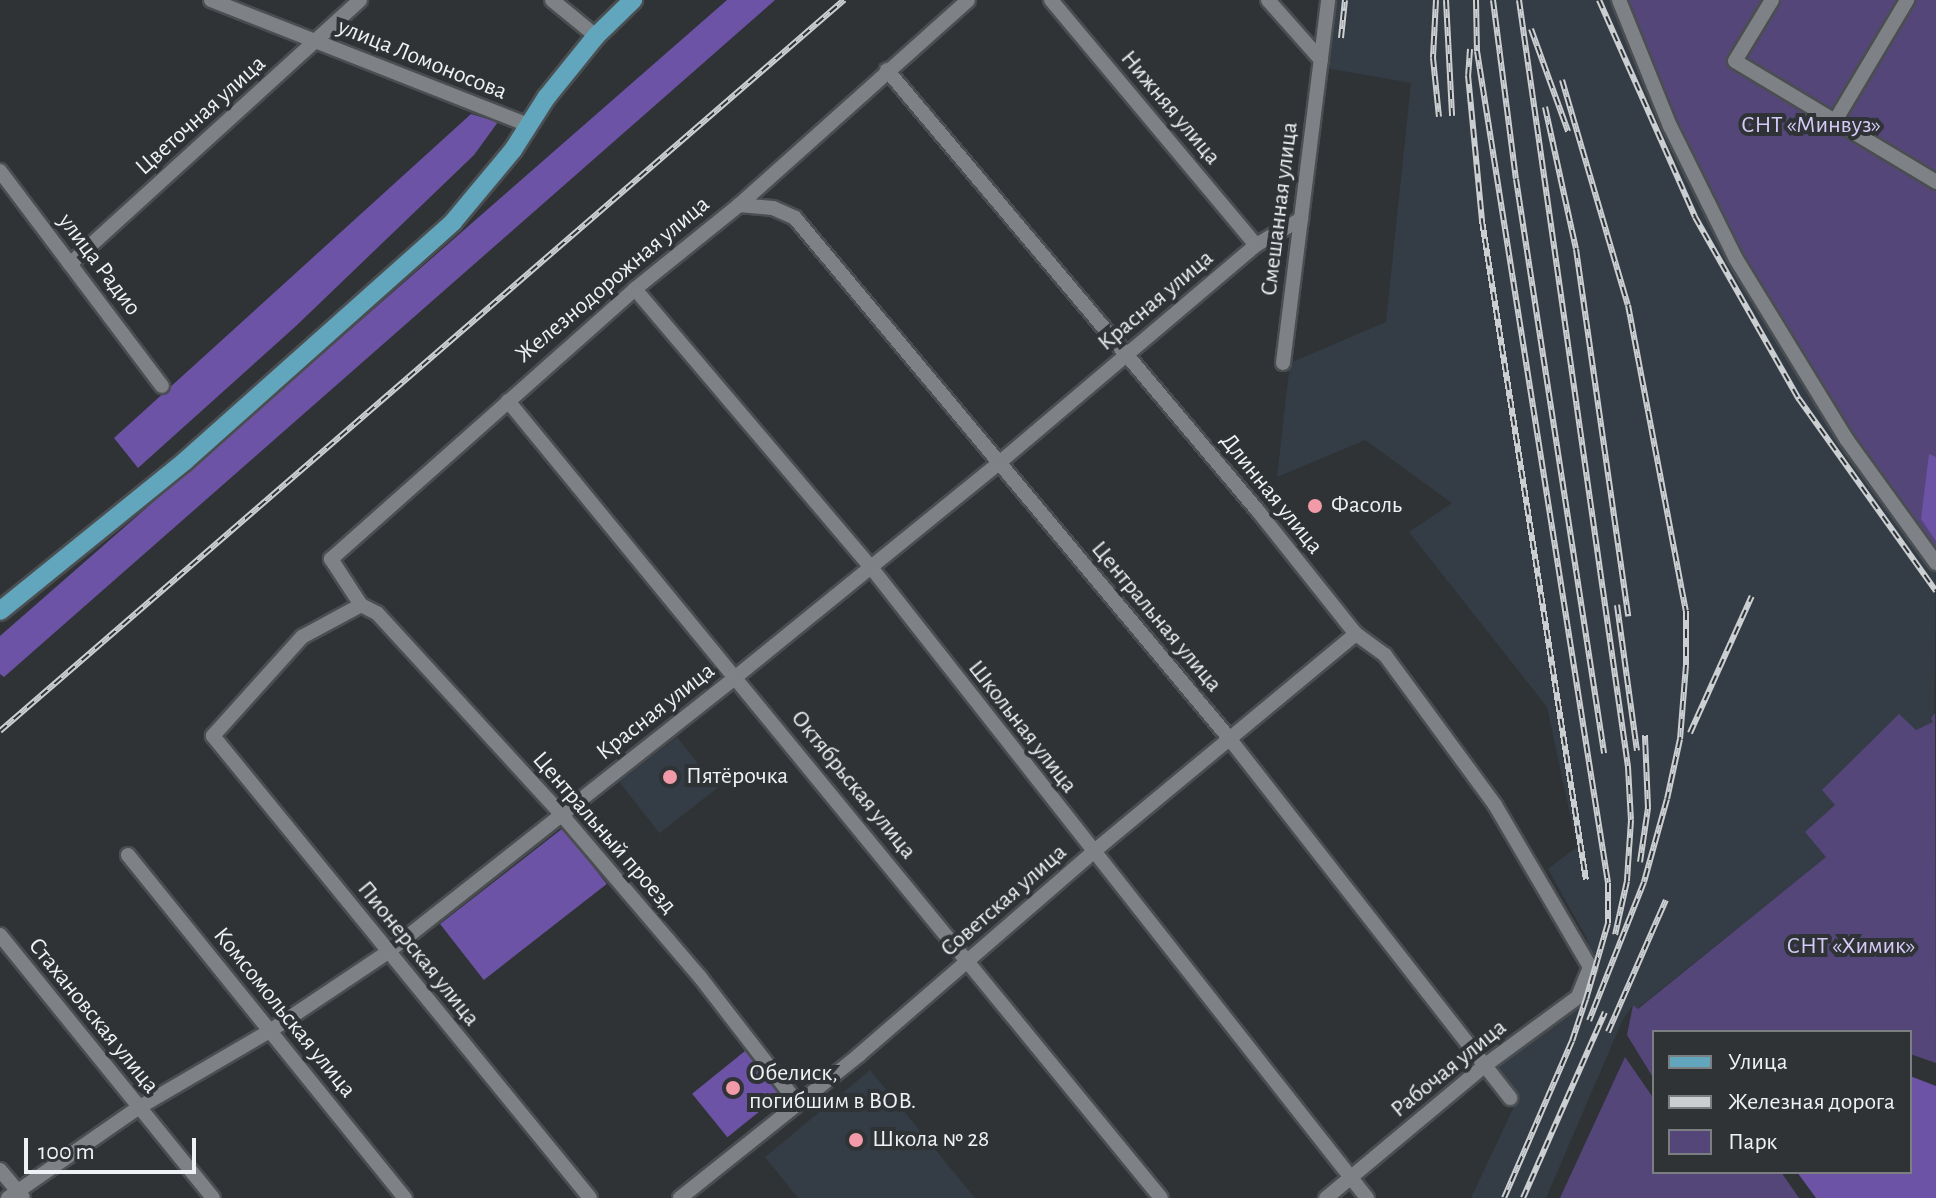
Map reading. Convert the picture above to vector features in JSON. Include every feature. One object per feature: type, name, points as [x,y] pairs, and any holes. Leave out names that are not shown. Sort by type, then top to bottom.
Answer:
[{"type":"main road","points":[[0,611],[185,461],[453,222],[490,180],[596,36],[633,0]]},
{"type":"street","name":"улица Ломоносова","points":[[211,0],[528,125]]},
{"type":"street","points":[[552,0],[596,36]]},
{"type":"street","name":"Железнодорожная улица","points":[[361,605],[331,559],[635,289],[739,205],[968,0]]},
{"type":"street","name":"Нижняя улица","points":[[1051,0],[1256,245]]},
{"type":"street","points":[[1268,0],[1321,60]]},
{"type":"street","name":"Смешанная улица","points":[[1283,363],[1328,0]]},
{"type":"street","points":[[1619,0],[1670,126],[1736,259],[1847,440],[1936,563]]},
{"type":"street","points":[[1772,0],[1735,61],[1936,182]]},
{"type":"street","points":[[1835,121],[1907,0]]},
{"type":"street","name":"Цветочная улица","points":[[70,264],[316,42],[351,3]]},
{"type":"street","name":"Длинная улица","points":[[887,70],[1126,354],[1263,505],[1356,634],[1385,655],[1495,805],[1590,967]]},
{"type":"street","name":"улица Радио","points":[[0,171],[162,386]]},
{"type":"street","name":"Центральная улица","points":[[739,205],[773,208],[795,218],[1229,738],[1510,1098]]},
{"type":"street","name":"Красная улица","points":[[16,1196],[138,1108],[270,1031],[388,952],[737,676],[999,463],[1256,245],[1301,219]]},
{"type":"street","name":"Школьная улица","points":[[635,289],[870,566],[1092,853],[1367,1198]]},
{"type":"street","name":"Октябрьская улица","points":[[508,401],[737,676],[967,963],[1161,1198]]},
{"type":"street","name":"Пионерская улица","points":[[361,605],[302,637],[213,736],[590,1198]]},
{"type":"street","name":"Центральный проезд","points":[[361,605],[377,613],[562,815],[700,977],[798,1104]]},
{"type":"street","name":"Советская улица","points":[[680,1198],[967,963],[1092,853],[1356,634]]},
{"type":"street","name":"Комсомольская улица","points":[[128,855],[405,1198]]},
{"type":"street","name":"Стахановская улица","points":[[0,935],[213,1198]]},
{"type":"street","name":"Рабочая улица","points":[[1326,1198],[1484,1066],[1578,997],[1590,967]]},
{"type":"street","points":[[0,1170],[16,1196]]},
{"type":"shaded area","points":[[727,0],[775,0],[4,677],[0,674],[0,636]]},
{"type":"shaded area","points":[[1334,0],[1611,0],[1655,114],[1786,358],[1936,571],[1934,722],[1916,730],[1899,715],[1823,790],[1835,805],[1826,857],[1637,1009],[1633,1005],[1623,1019],[1546,1198],[1471,1198],[1518,1098],[1494,1064],[1564,1011],[1575,1011],[1589,983],[1592,962],[1587,939],[1548,869],[1577,847],[1547,707],[1409,532],[1452,503],[1365,440],[1277,477],[1290,363],[1386,322],[1411,83],[1326,68]]},
{"type":"shaded area","points":[[471,114],[498,122],[474,155],[296,326],[138,468],[114,438]]},
{"type":"shaded area","points":[[1929,454],[1936,457],[1936,541],[1921,519]]},
{"type":"shaded area","points":[[677,737],[717,788],[659,833],[619,782]]},
{"type":"shaded area","points":[[563,828],[607,884],[484,980],[440,924]]},
{"type":"shaded area","points":[[745,1051],[780,1095],[727,1137],[692,1094]]},
{"type":"shaded area","name":"Школа № 28","points":[[870,1070],[975,1198],[798,1198],[765,1157]]},
{"type":"shaded area","points":[[1912,1077],[1936,1086],[1936,1198],[1816,1198],[1798,1174],[1912,1174]]},
{"type":"green space","name":"СНТ «Минвуз»","points":[[1619,0],[1936,0],[1936,563],[1736,259]]},
{"type":"green space","name":"СНТ «Химик»","points":[[1935,713],[1936,1063],[1912,1055],[1912,1030],[1652,1030],[1652,1076],[1627,1035],[1633,1005],[1638,1009],[1826,857],[1805,832],[1835,805],[1822,790],[1899,714],[1916,730],[1933,722],[1931,718]]},
{"type":"green space","points":[[1625,1057],[1652,1096],[1652,1174],[1782,1174],[1799,1198],[1560,1198]]},
{"type":"railway","points":[[0,731],[844,0]]},
{"type":"railway","points":[[1341,38],[1345,0]]},
{"type":"railway","points":[[1436,0],[1433,58],[1439,117]]},
{"type":"railway","points":[[1446,0],[1452,116]]},
{"type":"railway","points":[[1476,0],[1477,51],[1608,883],[1608,923],[1586,999],[1572,1041],[1504,1198]]},
{"type":"railway","points":[[1493,0],[1516,179],[1604,753]]},
{"type":"railway","points":[[1519,0],[1628,767],[1631,820],[1627,881],[1615,935]]},
{"type":"railway","points":[[1599,0],[1695,217],[1799,399],[1936,591]]},
{"type":"railway","points":[[1531,29],[1568,131]]},
{"type":"railway","points":[[1470,49],[1468,75],[1482,221],[1586,880]]},
{"type":"railway","points":[[1562,80],[1628,305],[1686,611],[1686,665],[1680,739],[1667,799],[1644,882],[1589,1021]]},
{"type":"railway","points":[[1545,107],[1576,249],[1628,616]]},
{"type":"railway","points":[[1690,733],[1752,596]]},
{"type":"railway","points":[[1617,605],[1637,751]]},
{"type":"railway","points":[[1640,862],[1648,808],[1645,735]]},
{"type":"railway","points":[[1608,1032],[1666,900]]},
{"type":"railway","points":[[1523,1198],[1605,1012]]},
{"type":"place","name":"Фасоль","points":[[1315,506]]},
{"type":"place","name":"Пятёрочка","points":[[670,777]]},
{"type":"place","name":"Обелиск, погибшим в ВОВ.","points":[[733,1088]]},
{"type":"place","name":"Школа № 28","points":[[856,1140]]}]
